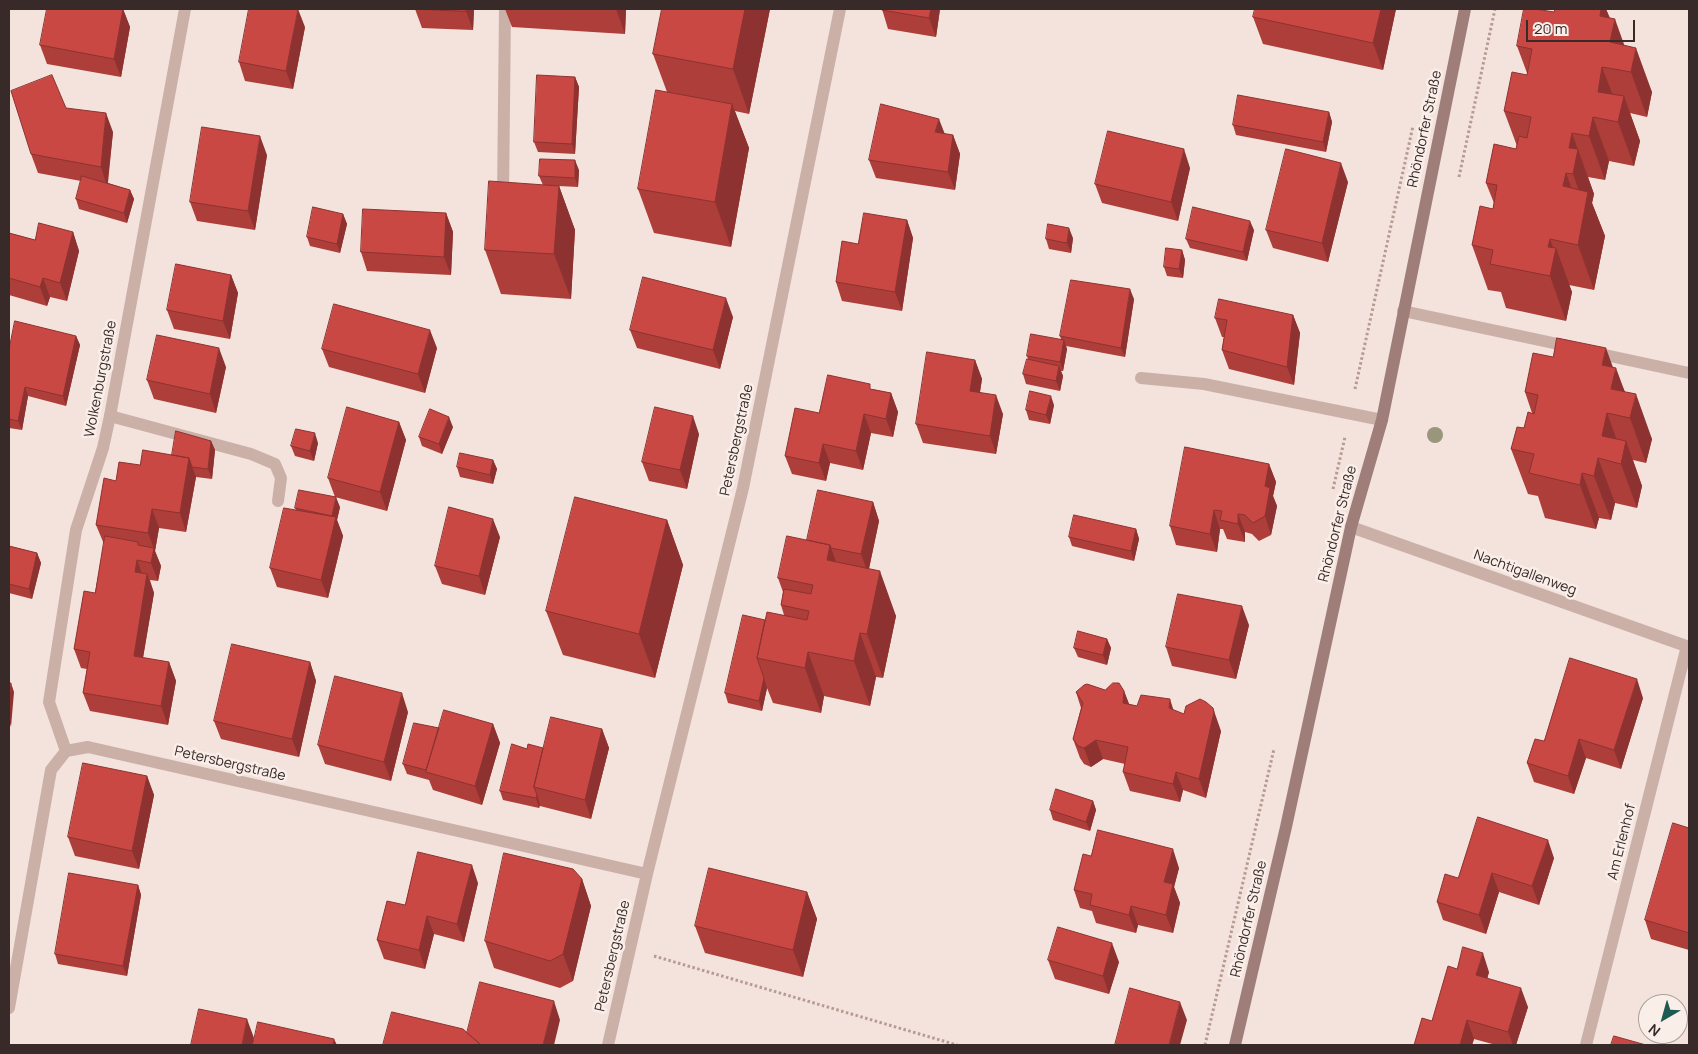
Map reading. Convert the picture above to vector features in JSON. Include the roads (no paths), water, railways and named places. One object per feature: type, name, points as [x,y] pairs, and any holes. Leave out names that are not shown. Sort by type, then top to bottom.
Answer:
[{"type":"main road","name":"Rhöndorfer Straße","points":[[1235,1045],[1286,827],[1351,526],[1382,420],[1465,9]]},
{"type":"street","name":"Wolkenburgstraße","points":[[66,751],[49,702],[76,530],[103,448],[110,416],[185,9]]},
{"type":"street","points":[[503,210],[505,9]]},
{"type":"street","name":"Petersbergstraße","points":[[608,1045],[647,874],[743,488],[840,9]]},
{"type":"street","points":[[1403,311],[1689,373]]},
{"type":"street","points":[[1141,378],[1204,384],[1382,420]]},
{"type":"street","points":[[110,416],[251,454],[275,464],[281,478],[278,501]]},
{"type":"street","name":"Nachtigallenweg","points":[[1351,526],[1688,647]]},
{"type":"street","name":"Am Erlenhof","points":[[1586,1045],[1688,647]]},
{"type":"street","name":"Petersbergstraße","points":[[66,751],[88,747],[647,874]]},
{"type":"street","points":[[9,1008],[51,770],[66,751]]}]
